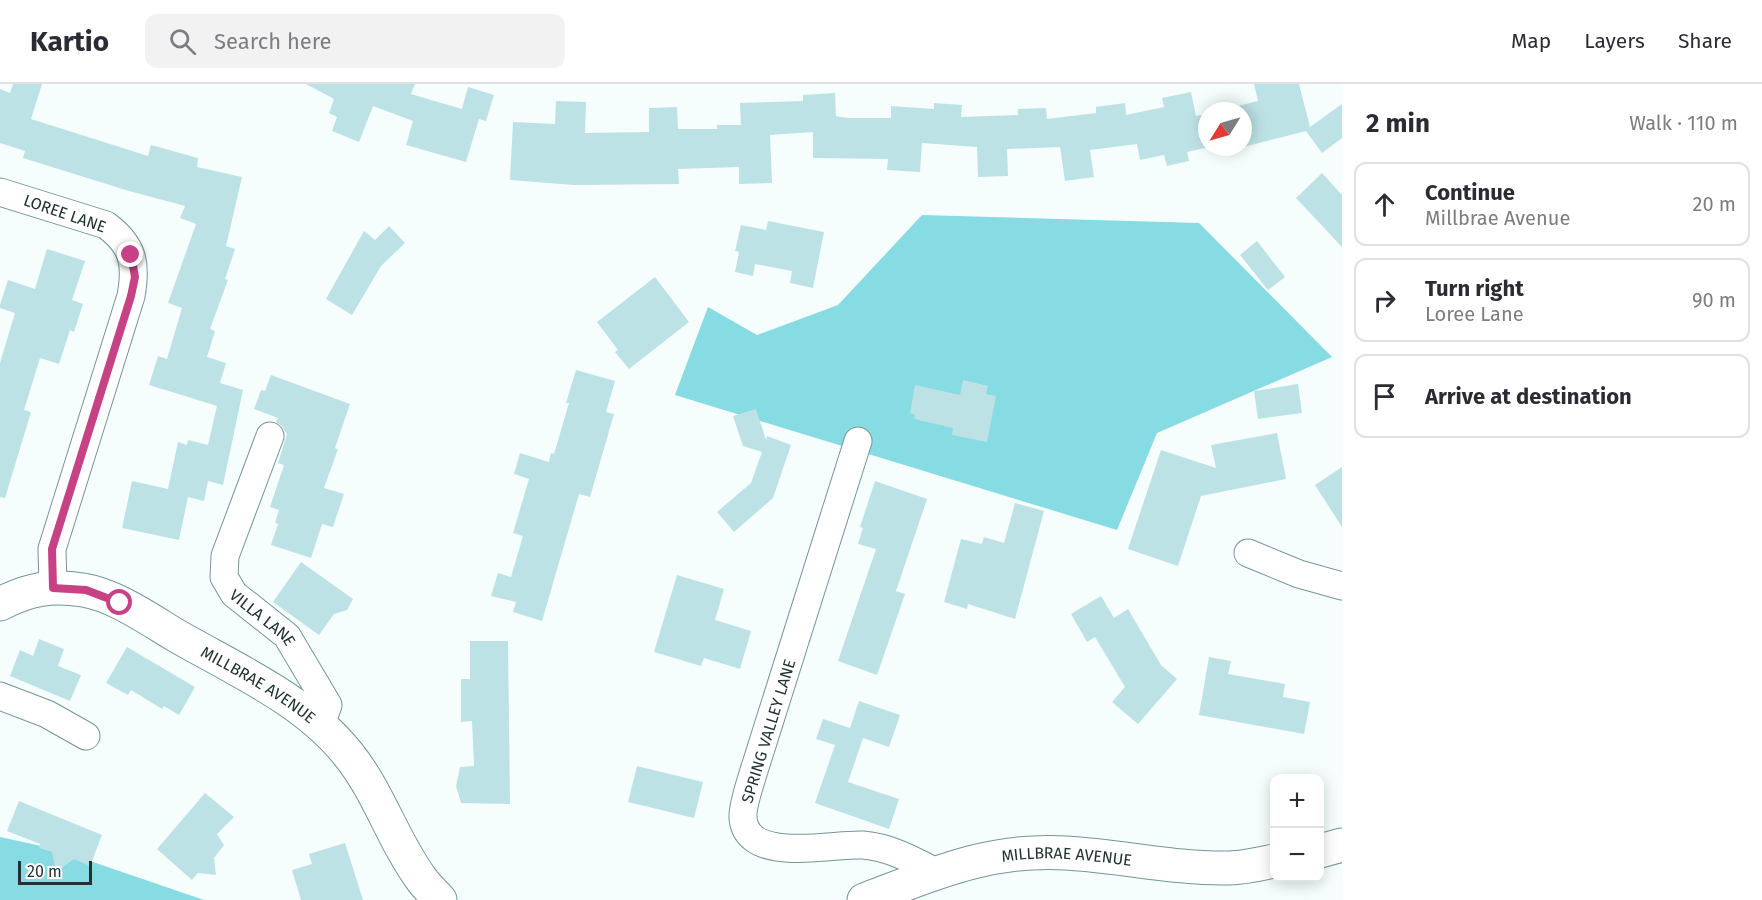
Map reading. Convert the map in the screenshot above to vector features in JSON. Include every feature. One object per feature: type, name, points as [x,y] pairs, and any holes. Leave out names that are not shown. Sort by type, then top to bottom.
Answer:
[{"type":"street","name":"LOREE LANE","points":[[0,192],[106,225],[121,236],[131,255],[135,277],[52,549],[53,588]]},
{"type":"street","name":"VILLA LANE","points":[[270,436],[225,556],[224,577],[234,594],[287,636],[301,657],[328,705],[321,724]]},
{"type":"street","name":"SPRING VALLEY LANE","points":[[858,441],[752,777],[743,818],[748,832],[758,842],[788,848],[820,849],[862,845],[903,854],[936,872]]},
{"type":"street","points":[[1248,553],[1299,574],[1342,586]]},
{"type":"street","name":"MILLBRAE AVENUE","points":[[0,604],[28,591],[53,588],[86,590],[120,603],[280,695],[321,724],[349,754],[422,879],[440,900]]},
{"type":"street","points":[[0,696],[47,714],[86,736]]},
{"type":"street","points":[[1324,850],[1342,845]]},
{"type":"street","name":"MILLBRAE AVENUE","points":[[864,900],[936,872],[981,859],[1024,853],[1066,852],[1178,866],[1231,868],[1270,862]]},
{"type":"shaded area","points":[[922,215],[1199,223],[1332,357],[1157,433],[1117,530],[675,395],[708,307],[757,335],[838,305]]},
{"type":"shaded area","points":[[0,837],[55,849],[204,900],[0,900]]},
{"type":"building","points":[[13,84],[42,84],[31,119],[148,156],[151,145],[198,158],[197,167],[242,177],[226,246],[235,249],[225,279],[228,280],[210,329],[215,331],[207,357],[226,363],[220,383],[243,390],[223,485],[208,481],[204,501],[188,497],[179,540],[122,528],[132,481],[168,489],[178,442],[187,445],[188,440],[208,445],[217,406],[149,385],[158,356],[167,359],[182,308],[168,303],[196,224],[180,218],[185,206],[23,158],[25,151],[0,143],[0,89],[10,93]]},
{"type":"building","points":[[306,84],[415,84],[411,94],[462,109],[468,87],[494,95],[486,121],[479,119],[466,162],[406,145],[413,121],[373,106],[359,142],[332,131],[337,117],[329,113],[334,99]]},
{"type":"building","points":[[1254,84],[1299,84],[1310,127],[1342,104],[1342,138],[1322,153],[1306,131],[1252,145],[1252,102],[1258,101]]},
{"type":"building","points":[[1191,92],[1196,116],[1198,116],[1198,150],[1187,152],[1189,161],[1167,166],[1164,155],[1140,160],[1137,144],[1090,150],[1094,177],[1065,181],[1060,147],[1007,149],[1008,176],[978,177],[977,147],[922,143],[920,172],[887,170],[888,159],[813,158],[813,132],[770,135],[772,183],[739,184],[739,167],[678,169],[679,184],[574,185],[510,180],[513,122],[555,124],[556,101],[586,102],[585,133],[649,132],[649,108],[677,107],[678,129],[717,129],[717,125],[741,125],[740,103],[803,101],[803,95],[835,93],[836,116],[848,118],[891,118],[891,106],[934,109],[934,103],[962,105],[961,117],[1018,115],[1018,109],[1046,108],[1047,119],[1096,113],[1096,107],[1125,103],[1126,115],[1164,107],[1162,98]]},
{"type":"building","points":[[1322,173],[1342,195],[1342,247],[1296,198]]},
{"type":"building","points":[[768,221],[824,232],[813,288],[790,283],[792,271],[755,264],[753,276],[735,272],[739,252],[735,251],[741,225],[766,230]]},
{"type":"building","points":[[389,226],[405,243],[381,266],[352,315],[326,299],[364,231],[375,240]]},
{"type":"building","points":[[1257,241],[1285,277],[1268,290],[1240,255]]},
{"type":"building","points":[[47,249],[85,261],[72,300],[83,304],[74,332],[70,330],[59,364],[40,358],[24,410],[31,412],[5,498],[0,497],[0,363],[15,313],[0,308],[0,305],[8,280],[35,289]]},
{"type":"building","points":[[655,277],[689,322],[629,369],[615,352],[618,350],[597,322]]},
{"type":"building","points":[[576,370],[615,381],[606,412],[614,414],[590,497],[579,494],[542,621],[513,612],[516,602],[491,596],[498,573],[511,577],[523,536],[513,533],[529,479],[514,474],[520,453],[549,462],[551,453],[554,454],[569,403],[566,403]]},
{"type":"building","points":[[271,375],[350,404],[335,448],[338,449],[324,488],[344,494],[333,527],[322,524],[311,558],[271,545],[278,524],[275,523],[279,510],[270,507],[284,465],[278,463],[287,434],[276,422],[278,418],[254,409],[261,390],[265,391]]},
{"type":"building","points":[[963,380],[988,386],[986,394],[996,396],[987,442],[952,435],[953,428],[914,419],[915,415],[910,413],[915,385],[960,395]]},
{"type":"building","points":[[1298,384],[1302,413],[1258,419],[1254,391]]},
{"type":"building","points":[[756,409],[766,440],[767,436],[791,445],[773,498],[734,532],[717,512],[751,483],[762,452],[743,446],[733,416]]},
{"type":"building","points":[[1277,433],[1286,479],[1201,496],[1178,566],[1128,549],[1161,450],[1216,468],[1211,445]]},
{"type":"building","points":[[1342,467],[1342,527],[1315,485]]},
{"type":"building","points":[[875,481],[927,499],[896,591],[905,594],[877,675],[838,661],[876,549],[858,544],[863,528],[860,527]]},
{"type":"building","points":[[1015,503],[1044,511],[1015,619],[968,604],[967,609],[944,602],[961,539],[982,544],[984,537],[1004,543]]},
{"type":"building","points":[[301,562],[353,599],[347,610],[334,614],[319,635],[273,602]]},
{"type":"building","points":[[677,575],[724,589],[715,620],[751,631],[740,669],[704,658],[701,666],[654,652]]},
{"type":"building","points":[[1101,596],[1114,618],[1128,609],[1161,665],[1177,679],[1138,724],[1112,702],[1125,687],[1095,637],[1087,642],[1071,614]]},
{"type":"building","points":[[39,639],[64,649],[58,666],[81,675],[70,701],[10,676],[20,650],[33,656]]},
{"type":"building","points":[[470,641],[508,641],[510,804],[461,803],[456,786],[460,767],[474,766],[472,721],[461,722],[461,679],[470,679]]},
{"type":"building","points":[[127,647],[195,687],[179,715],[164,706],[162,709],[131,690],[128,695],[106,683]]},
{"type":"building","points":[[1209,657],[1231,661],[1228,674],[1285,684],[1283,697],[1310,702],[1304,734],[1199,715]]},
{"type":"building","points":[[859,701],[900,715],[889,747],[863,738],[848,782],[899,799],[889,829],[815,803],[835,745],[816,739],[823,719],[850,728]]},
{"type":"building","points":[[637,766],[703,782],[694,818],[628,802]]},
{"type":"building","points":[[205,793],[234,817],[217,834],[224,845],[214,858],[216,875],[198,873],[192,880],[157,849]]},
{"type":"building","points":[[19,801],[102,835],[90,866],[74,859],[56,872],[52,852],[39,848],[40,844],[7,831]]},
{"type":"building","points":[[345,843],[363,900],[301,900],[292,870],[312,864],[309,854]]},
{"type":"route","points":[[120,603],[86,590],[53,588],[52,549],[131,296],[135,277],[131,255]]}]
